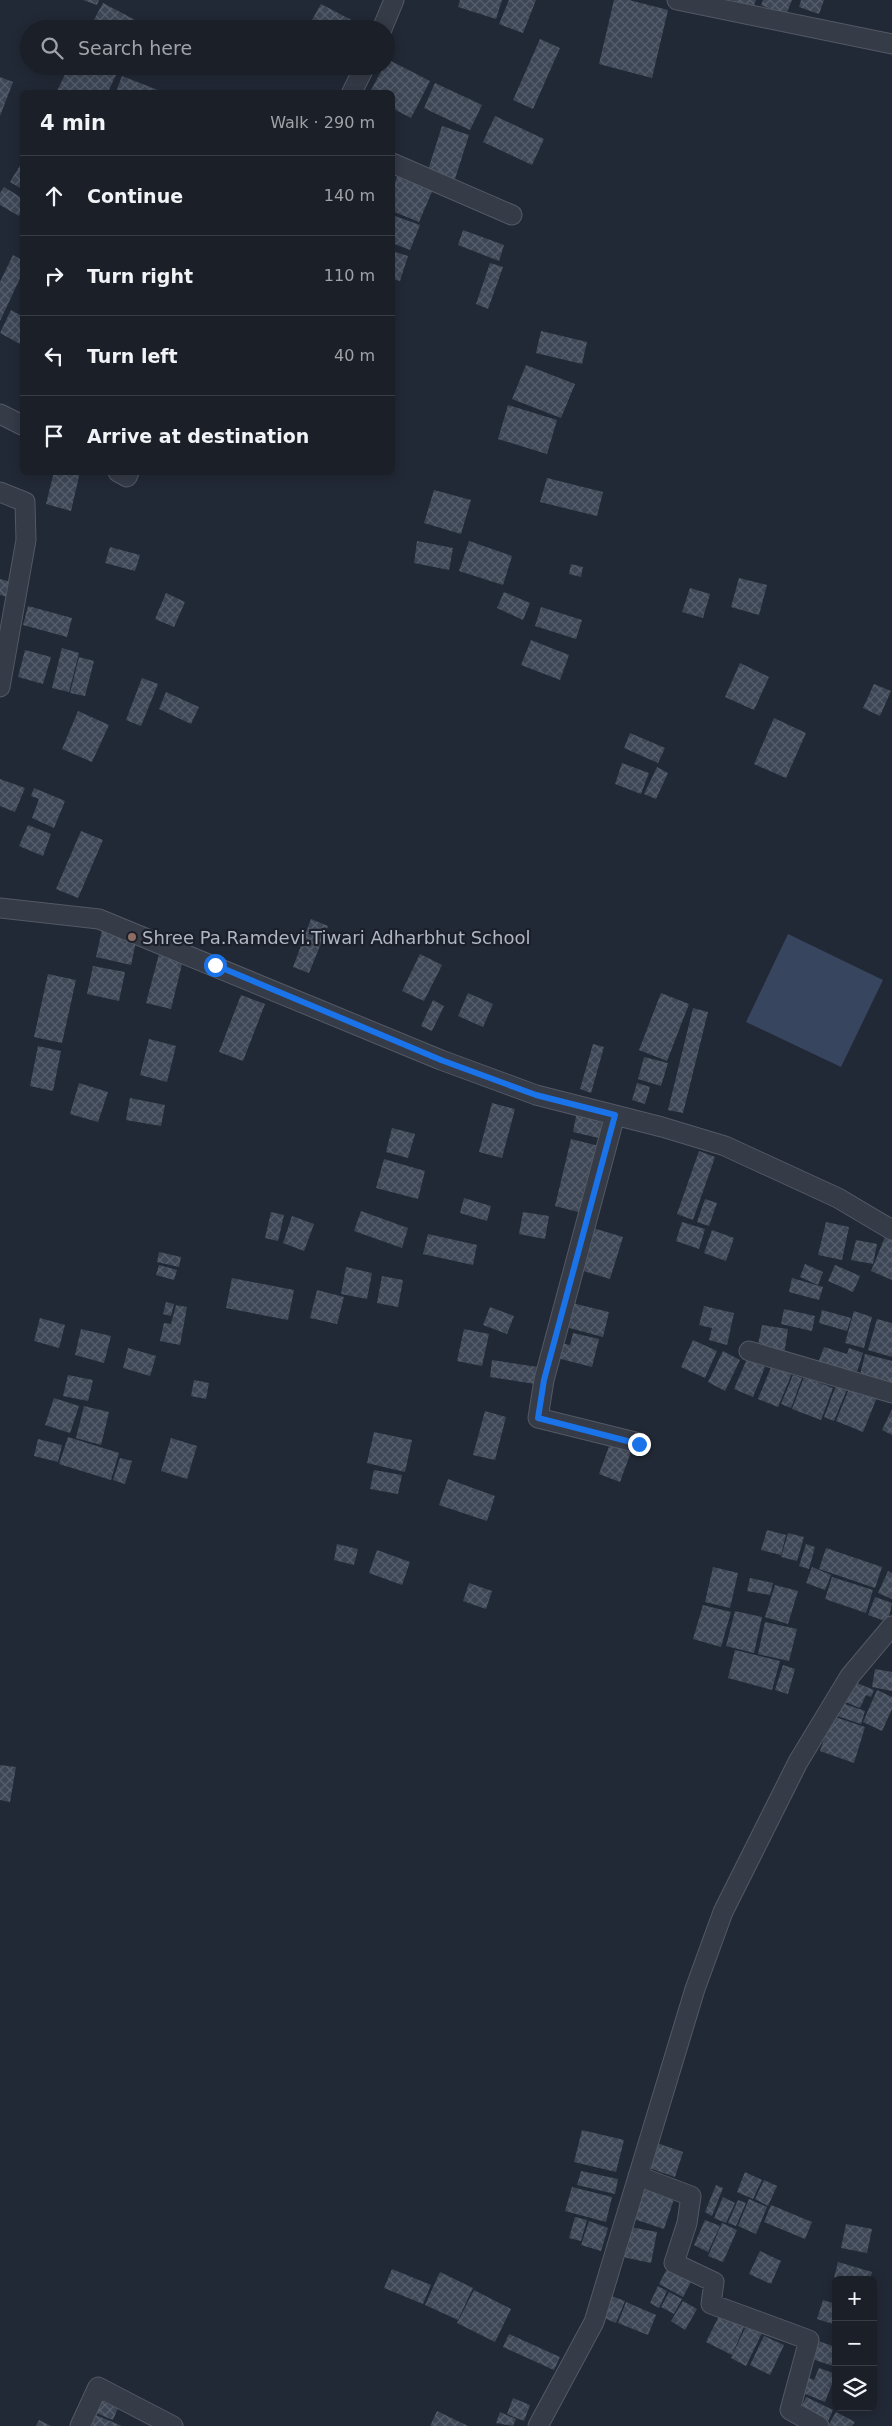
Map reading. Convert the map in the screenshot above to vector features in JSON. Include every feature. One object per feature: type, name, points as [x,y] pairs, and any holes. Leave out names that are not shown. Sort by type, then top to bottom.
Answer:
[{"type":"street","points":[[386,20],[394,0]]},
{"type":"street","points":[[677,0],[892,44]]},
{"type":"street","points":[[353,90],[360,75]]},
{"type":"street","points":[[395,163],[512,215]]},
{"type":"street","points":[[0,414],[20,424]]},
{"type":"street","points":[[0,492],[25,502],[26,540],[0,687]]},
{"type":"street","points":[[0,908],[99,919],[441,1060],[536,1095],[725,1146],[838,1198],[892,1230]]},
{"type":"street","points":[[615,1115],[546,1371],[538,1418],[639,1444]]},
{"type":"street","points":[[748,1351],[892,1393]]},
{"type":"street","points":[[538,2426],[594,2322],[695,1989],[723,1912],[798,1762],[850,1676],[892,1626]]},
{"type":"street","points":[[638,2176],[691,2196],[687,2223],[674,2263],[714,2282],[712,2304],[809,2340],[790,2410],[819,2426]]},
{"type":"street","points":[[80,2426],[98,2387],[173,2426]]},
{"type":"water","points":[[788,934],[883,980],[841,1067],[746,1022]]},
{"type":"building","points":[[83,0],[99,0],[97,5]]},
{"type":"building","points":[[460,0],[502,0],[496,19],[458,7]]},
{"type":"building","points":[[509,0],[536,0],[523,33],[499,24]]},
{"type":"building","points":[[614,0],[629,0],[668,10],[652,78],[599,64]]},
{"type":"building","points":[[731,0],[756,0],[753,8]]},
{"type":"building","points":[[763,0],[792,0],[786,15],[761,5]]},
{"type":"building","points":[[801,0],[824,0],[819,14],[799,7]]},
{"type":"building","points":[[103,3],[135,20],[94,20]]},
{"type":"building","points":[[321,4],[351,20],[312,20]]},
{"type":"building","points":[[540,39],[560,48],[533,109],[513,100]]},
{"type":"building","points":[[395,63],[430,81],[411,118],[395,110],[395,90],[371,90],[379,75],[395,75]]},
{"type":"building","points":[[65,75],[116,75],[109,90],[57,90]]},
{"type":"building","points":[[122,76],[158,90],[117,90]]},
{"type":"building","points":[[0,77],[13,82],[0,116]]},
{"type":"building","points":[[435,83],[482,105],[470,130],[424,108]]},
{"type":"building","points":[[495,116],[544,139],[532,165],[483,142]]},
{"type":"building","points":[[442,126],[469,135],[455,179],[428,170]]},
{"type":"building","points":[[20,165],[20,188],[10,182]]},
{"type":"building","points":[[399,172],[434,187],[419,222],[395,212],[395,182]]},
{"type":"building","points":[[4,187],[20,197],[19,216],[0,205],[0,193]]},
{"type":"building","points":[[395,216],[420,225],[410,250],[395,244]]},
{"type":"building","points":[[463,230],[504,245],[499,261],[458,245]]},
{"type":"building","points":[[395,252],[408,256],[400,281],[395,280]]},
{"type":"building","points":[[13,255],[20,259],[20,278],[0,321],[0,282]]},
{"type":"building","points":[[490,263],[503,267],[488,309],[476,304]]},
{"type":"building","points":[[11,310],[20,315],[20,344],[0,333]]},
{"type":"building","points":[[541,331],[587,342],[582,364],[536,353]]},
{"type":"building","points":[[526,365],[575,384],[561,418],[512,399]]},
{"type":"building","points":[[508,405],[557,420],[547,454],[498,439]]},
{"type":"building","points":[[53,475],[79,475],[71,511],[46,504]]},
{"type":"building","points":[[547,478],[603,492],[597,516],[540,502]]},
{"type":"building","points":[[434,490],[471,500],[461,534],[424,523]]},
{"type":"building","points":[[417,541],[453,548],[449,570],[414,563]]},
{"type":"building","points":[[469,541],[512,556],[503,585],[459,571]]},
{"type":"building","points":[[110,547],[140,555],[135,571],[105,563]]},
{"type":"building","points":[[571,564],[583,567],[581,577],[569,574]]},
{"type":"building","points":[[739,578],[767,585],[759,615],[731,607]]},
{"type":"building","points":[[0,579],[16,583],[13,598],[0,595]]},
{"type":"building","points":[[690,588],[710,594],[703,618],[682,612]]},
{"type":"building","points":[[504,592],[530,603],[523,620],[497,608]]},
{"type":"building","points":[[166,593],[185,602],[174,627],[155,619]]},
{"type":"building","points":[[28,606],[72,618],[67,637],[23,625]]},
{"type":"building","points":[[541,607],[582,620],[576,639],[535,626]]},
{"type":"building","points":[[531,640],[569,655],[560,680],[521,665]]},
{"type":"building","points":[[62,648],[79,653],[69,692],[52,688]]},
{"type":"building","points":[[25,650],[51,657],[43,684],[18,677]]},
{"type":"building","points":[[79,657],[94,661],[85,696],[70,693]]},
{"type":"building","points":[[740,663],[769,677],[754,710],[725,697]]},
{"type":"building","points":[[142,678],[158,684],[141,726],[126,720]]},
{"type":"building","points":[[874,684],[891,691],[880,716],[863,708]]},
{"type":"building","points":[[166,692],[199,707],[191,724],[159,709]]},
{"type":"building","points":[[78,711],[109,725],[92,762],[62,749]]},
{"type":"building","points":[[774,718],[806,733],[786,778],[754,764]]},
{"type":"building","points":[[630,733],[665,748],[658,763],[624,748]]},
{"type":"building","points":[[622,763],[649,773],[641,794],[615,784]]},
{"type":"building","points":[[657,767],[668,773],[656,799],[644,794]]},
{"type":"building","points":[[0,779],[25,788],[15,812],[0,806]]},
{"type":"building","points":[[34,788],[65,801],[54,828],[32,818],[39,799],[31,796]]},
{"type":"building","points":[[28,825],[51,834],[43,856],[19,846]]},
{"type":"building","points":[[81,831],[103,840],[78,898],[56,889]]},
{"type":"building","points":[[311,919],[328,926],[309,973],[293,967]]},
{"type":"building","points":[[102,930],[137,937],[131,965],[96,957]]},
{"type":"building","points":[[159,954],[183,960],[171,1009],[146,1003]]},
{"type":"building","points":[[420,954],[442,965],[424,1001],[402,991]]},
{"type":"building","points":[[93,966],[125,972],[119,1001],[87,994]]},
{"type":"building","points":[[48,974],[76,980],[62,1043],[34,1037]]},
{"type":"building","points":[[468,993],[493,1004],[483,1027],[458,1016]]},
{"type":"building","points":[[661,993],[689,1004],[667,1061],[639,1050]]},
{"type":"building","points":[[241,995],[265,1004],[243,1061],[219,1052]]},
{"type":"building","points":[[433,1000],[444,1006],[432,1031],[421,1026]]},
{"type":"building","points":[[693,1008],[708,1012],[683,1113],[668,1110]]},
{"type":"building","points":[[149,1039],[176,1046],[167,1082],[140,1075]]},
{"type":"building","points":[[593,1044],[604,1047],[591,1093],[580,1089]]},
{"type":"building","points":[[38,1046],[61,1051],[53,1091],[30,1086]]},
{"type":"building","points":[[644,1057],[668,1063],[661,1086],[638,1079]]},
{"type":"building","points":[[79,1083],[108,1092],[98,1122],[70,1114]]},
{"type":"building","points":[[637,1083],[650,1087],[645,1104],[632,1100]]},
{"type":"building","points":[[130,1098],[165,1105],[161,1126],[126,1120]]},
{"type":"building","points":[[492,1103],[515,1109],[502,1158],[479,1152]]},
{"type":"building","points":[[577,1111],[608,1119],[603,1139],[573,1132]]},
{"type":"building","points":[[392,1128],[415,1134],[408,1158],[386,1152]]},
{"type":"building","points":[[571,1139],[599,1146],[582,1213],[555,1206]]},
{"type":"building","points":[[699,1151],[715,1157],[693,1220],[677,1214]]},
{"type":"building","points":[[384,1159],[425,1171],[418,1199],[376,1188]]},
{"type":"building","points":[[464,1198],[491,1206],[487,1221],[460,1213]]},
{"type":"building","points":[[705,1199],[717,1203],[709,1226],[697,1222]]},
{"type":"building","points":[[361,1211],[408,1228],[402,1248],[354,1231]]},
{"type":"building","points":[[271,1212],[284,1215],[278,1241],[265,1238]]},
{"type":"building","points":[[523,1212],[549,1216],[545,1239],[519,1234]]},
{"type":"building","points":[[292,1216],[314,1224],[304,1251],[283,1243]]},
{"type":"building","points":[[682,1222],[705,1229],[699,1249],[676,1241]]},
{"type":"building","points":[[826,1222],[849,1227],[842,1260],[818,1255]]},
{"type":"building","points":[[593,1228],[623,1237],[610,1279],[580,1270]]},
{"type":"building","points":[[712,1230],[734,1238],[726,1261],[704,1253]]},
{"type":"building","points":[[428,1234],[477,1245],[473,1265],[423,1254]]},
{"type":"building","points":[[885,1237],[892,1240],[892,1280],[871,1271]]},
{"type":"building","points":[[856,1240],[877,1244],[873,1264],[851,1260]]},
{"type":"building","points":[[159,1252],[181,1257],[179,1267],[157,1262]]},
{"type":"building","points":[[805,1264],[823,1272],[818,1285],[800,1277]]},
{"type":"building","points":[[159,1265],[177,1270],[174,1280],[156,1275]]},
{"type":"building","points":[[835,1265],[860,1276],[853,1292],[828,1281]]},
{"type":"building","points":[[346,1267],[372,1273],[367,1299],[341,1294]]},
{"type":"building","points":[[382,1276],[403,1280],[398,1307],[377,1303]]},
{"type":"building","points":[[232,1278],[294,1290],[288,1320],[226,1308]]},
{"type":"building","points":[[792,1278],[823,1287],[819,1300],[789,1292]]},
{"type":"building","points":[[317,1290],[344,1297],[337,1324],[310,1318]]},
{"type":"building","points":[[166,1302],[174,1304],[171,1316],[163,1314]]},
{"type":"building","points":[[568,1302],[609,1312],[603,1337],[562,1326]]},
{"type":"building","points":[[176,1305],[187,1307],[180,1345],[160,1341],[164,1323],[171,1324]]},
{"type":"building","points":[[704,1306],[734,1313],[727,1345],[709,1340],[712,1328],[699,1325]]},
{"type":"building","points":[[490,1307],[514,1316],[507,1334],[483,1325]]},
{"type":"building","points":[[784,1309],[815,1316],[812,1331],[781,1324]]},
{"type":"building","points":[[822,1310],[851,1318],[847,1331],[819,1323]]},
{"type":"building","points":[[854,1311],[872,1317],[864,1348],[845,1343]]},
{"type":"building","points":[[40,1318],[65,1325],[59,1348],[34,1341]]},
{"type":"building","points":[[877,1319],[892,1323],[892,1357],[868,1350]]},
{"type":"building","points":[[762,1325],[788,1329],[784,1355],[757,1350]]},
{"type":"building","points":[[81,1329],[111,1336],[104,1363],[75,1355]]},
{"type":"building","points":[[464,1329],[489,1334],[482,1366],[457,1361]]},
{"type":"building","points":[[573,1333],[599,1339],[592,1367],[557,1358],[560,1343],[570,1345]]},
{"type":"building","points":[[693,1340],[717,1351],[705,1378],[681,1367]]},
{"type":"building","points":[[824,1347],[847,1354],[849,1348],[863,1353],[855,1378],[817,1366]]},
{"type":"building","points":[[128,1348],[156,1356],[150,1376],[123,1368]]},
{"type":"building","points":[[723,1351],[740,1360],[725,1391],[708,1382]]},
{"type":"building","points":[[865,1354],[892,1361],[892,1389],[860,1375]]},
{"type":"building","points":[[747,1359],[765,1367],[753,1397],[734,1389]]},
{"type":"building","points":[[492,1360],[538,1367],[535,1384],[490,1377]]},
{"type":"building","points":[[772,1365],[792,1373],[778,1407],[758,1399]]},
{"type":"building","points":[[68,1375],[93,1380],[88,1401],[63,1396]]},
{"type":"building","points":[[793,1375],[802,1378],[791,1408],[781,1404]]},
{"type":"building","points":[[804,1377],[833,1388],[821,1420],[792,1409]]},
{"type":"building","points":[[194,1380],[209,1383],[206,1399],[191,1396]]},
{"type":"building","points":[[837,1383],[848,1387],[834,1421],[824,1417]]},
{"type":"building","points":[[851,1384],[878,1395],[863,1432],[836,1421]]},
{"type":"building","points":[[54,1398],[79,1406],[70,1433],[45,1425]]},
{"type":"building","points":[[84,1406],[109,1412],[101,1445],[76,1438]]},
{"type":"building","points":[[892,1409],[892,1435],[882,1430]]},
{"type":"building","points":[[485,1411],[506,1417],[495,1460],[473,1455]]},
{"type":"building","points":[[374,1432],[412,1440],[405,1472],[367,1463]]},
{"type":"building","points":[[68,1437],[119,1453],[111,1480],[59,1464]]},
{"type":"building","points":[[171,1438],[197,1446],[187,1479],[161,1471]]},
{"type":"building","points":[[38,1439],[62,1445],[58,1462],[34,1456]]},
{"type":"building","points":[[611,1441],[632,1449],[620,1482],[599,1474]]},
{"type":"building","points":[[120,1458],[132,1461],[125,1484],[113,1480]]},
{"type":"building","points":[[374,1470],[402,1475],[398,1494],[370,1489]]},
{"type":"building","points":[[448,1479],[495,1496],[487,1521],[439,1505]]},
{"type":"building","points":[[767,1530],[786,1535],[781,1555],[761,1550]]},
{"type":"building","points":[[788,1533],[804,1537],[797,1561],[781,1557]]},
{"type":"building","points":[[337,1544],[358,1549],[354,1565],[334,1560]]},
{"type":"building","points":[[806,1544],[815,1547],[809,1569],[799,1566]]},
{"type":"building","points":[[826,1548],[882,1567],[875,1588],[819,1569]]},
{"type":"building","points":[[377,1550],[410,1562],[402,1585],[369,1573]]},
{"type":"building","points":[[713,1567],[738,1573],[730,1608],[705,1602]]},
{"type":"building","points":[[812,1567],[831,1575],[825,1590],[806,1583]]},
{"type":"building","points":[[888,1571],[892,1573],[892,1599],[878,1593]]},
{"type":"building","points":[[832,1577],[873,1590],[866,1613],[825,1599]]},
{"type":"building","points":[[750,1578],[773,1583],[770,1595],[747,1591]]},
{"type":"building","points":[[469,1583],[492,1591],[486,1609],[463,1601]]},
{"type":"building","points":[[775,1585],[798,1591],[788,1624],[765,1617]]},
{"type":"building","points":[[875,1597],[892,1603],[888,1622],[868,1615]]},
{"type":"building","points":[[703,1605],[731,1612],[721,1647],[693,1639]]},
{"type":"building","points":[[735,1611],[762,1617],[754,1653],[726,1646]]},
{"type":"building","points":[[765,1622],[797,1629],[789,1661],[758,1654]]},
{"type":"building","points":[[735,1650],[780,1661],[772,1690],[728,1678]]},
{"type":"building","points":[[783,1665],[795,1669],[788,1694],[775,1690]]},
{"type":"building","points":[[875,1669],[892,1672],[892,1691],[872,1687]]},
{"type":"building","points":[[852,1681],[874,1690],[871,1697],[866,1695],[860,1708],[843,1701]]},
{"type":"building","points":[[877,1690],[892,1697],[892,1709],[882,1731],[863,1722]]},
{"type":"building","points":[[839,1702],[865,1711],[861,1724],[834,1715]]},
{"type":"building","points":[[832,1716],[865,1727],[854,1763],[820,1751]]},
{"type":"building","points":[[0,1765],[16,1767],[10,1802],[0,1800]]},
{"type":"building","points":[[582,2130],[624,2140],[616,2172],[574,2162]]},
{"type":"building","points":[[654,2142],[683,2152],[675,2177],[646,2167]]},
{"type":"building","points":[[581,2171],[618,2179],[615,2194],[577,2185]]},
{"type":"building","points":[[745,2172],[762,2180],[753,2199],[737,2192]]},
{"type":"building","points":[[764,2180],[777,2186],[768,2206],[755,2199]]},
{"type":"building","points":[[716,2185],[723,2188],[712,2216],[705,2212]]},
{"type":"building","points":[[572,2187],[612,2197],[606,2222],[565,2211]]},
{"type":"building","points":[[641,2188],[674,2199],[664,2229],[631,2218]]},
{"type":"building","points":[[723,2197],[735,2203],[726,2223],[714,2218]]},
{"type":"building","points":[[749,2199],[767,2207],[756,2234],[738,2226]]},
{"type":"building","points":[[738,2200],[746,2203],[736,2226],[728,2223]]},
{"type":"building","points":[[771,2205],[812,2222],[805,2239],[764,2222]]},
{"type":"building","points":[[575,2217],[587,2220],[581,2241],[569,2238]]},
{"type":"building","points":[[705,2220],[720,2226],[708,2252],[694,2245]]},
{"type":"building","points":[[589,2221],[608,2228],[601,2251],[581,2245]]},
{"type":"building","points":[[722,2223],[737,2230],[723,2262],[708,2256]]},
{"type":"building","points":[[846,2224],[872,2229],[867,2253],[841,2248]]},
{"type":"building","points":[[625,2226],[657,2232],[651,2263],[618,2256]]},
{"type":"building","points":[[760,2251],[781,2261],[771,2284],[749,2274]]},
{"type":"building","points":[[838,2262],[872,2272],[871,2276],[834,2276]]},
{"type":"building","points":[[668,2267],[692,2280],[683,2297],[659,2284]]},
{"type":"building","points":[[392,2269],[431,2285],[423,2304],[384,2288]]},
{"type":"building","points":[[440,2272],[473,2288],[458,2320],[425,2305]]},
{"type":"building","points":[[658,2286],[667,2291],[659,2308],[650,2303]]},
{"type":"building","points":[[474,2290],[511,2309],[495,2342],[457,2323]]},
{"type":"building","points":[[669,2292],[682,2299],[674,2314],[661,2307]]},
{"type":"building","points":[[611,2296],[625,2301],[616,2323],[602,2317]]},
{"type":"building","points":[[823,2300],[832,2303],[832,2324],[817,2319]]},
{"type":"building","points":[[683,2301],[697,2309],[685,2330],[671,2321]]},
{"type":"building","points":[[626,2302],[656,2315],[648,2335],[618,2323]]},
{"type":"building","points":[[719,2316],[744,2327],[732,2355],[706,2342]]},
{"type":"building","points":[[747,2324],[763,2331],[746,2366],[731,2358]]},
{"type":"building","points":[[509,2334],[560,2357],[554,2370],[503,2347]]},
{"type":"building","points":[[764,2336],[784,2345],[770,2375],[750,2365]]},
{"type":"building","points":[[818,2341],[832,2346],[832,2366],[812,2359]]},
{"type":"building","points":[[819,2368],[832,2373],[832,2384],[825,2402],[803,2393],[809,2378],[814,2380]]},
{"type":"building","points":[[806,2397],[833,2411],[827,2424],[799,2412]]},
{"type":"building","points":[[513,2398],[530,2405],[524,2421],[507,2414]]},
{"type":"building","points":[[101,2401],[118,2408],[113,2420],[96,2413]]},
{"type":"building","points":[[437,2411],[468,2426],[430,2426]]},
{"type":"building","points":[[500,2412],[516,2419],[513,2426],[496,2423]]},
{"type":"building","points":[[836,2412],[855,2422],[852,2426],[828,2426]]},
{"type":"building","points":[[91,2413],[122,2426],[86,2426]]},
{"type":"building","points":[[39,2420],[51,2426],[36,2426]]},
{"type":"place","name":"Shree Pa.Ramdevi.Tiwari Adharbhut School","points":[[132,937]]},
{"type":"route","points":[[215,965],[441,1060],[536,1095],[615,1115],[544,1380],[538,1418],[639,1444]]}]
